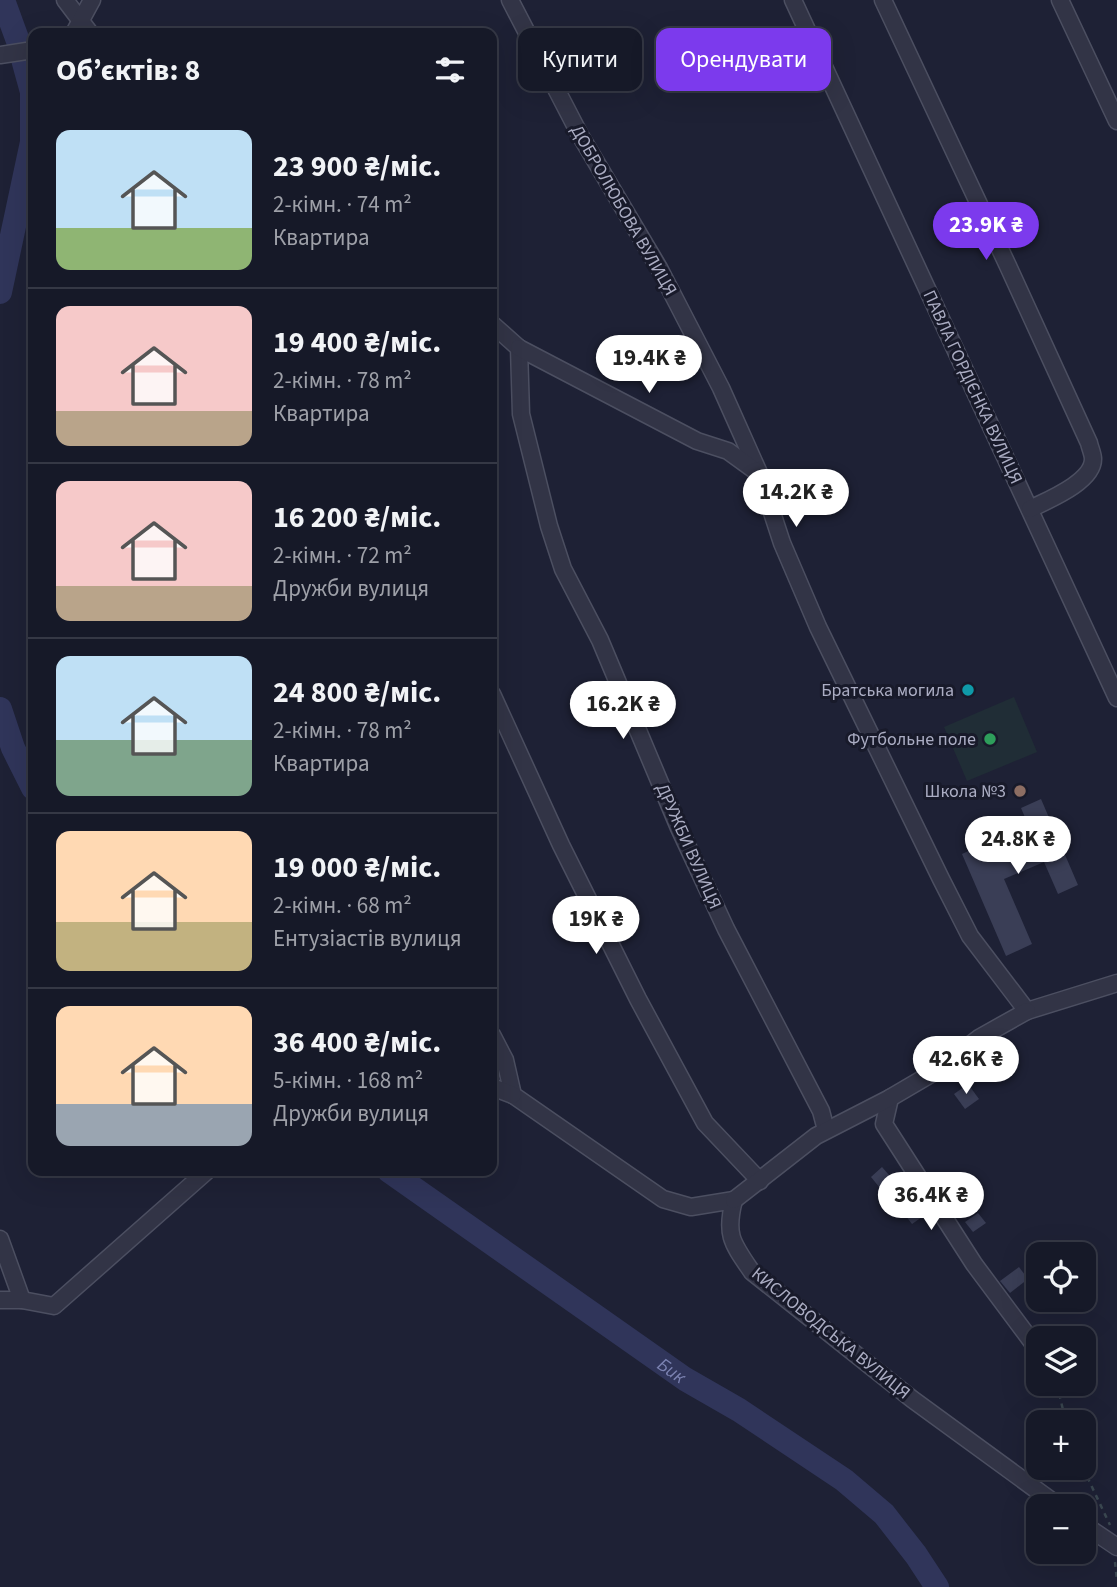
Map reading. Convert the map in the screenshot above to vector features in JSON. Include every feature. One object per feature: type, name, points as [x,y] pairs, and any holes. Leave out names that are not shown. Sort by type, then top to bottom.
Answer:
[{"type":"street","points":[[65,0],[81,28]]},
{"type":"street","points":[[83,28],[92,0]]},
{"type":"street","name":"ДОБРОЛЮБОВА ВУЛИЦЯ","points":[[510,0],[580,135],[659,268],[721,388],[759,473],[782,543],[818,627],[941,880],[970,936],[1027,1011]]},
{"type":"street","name":"ПАВЛА ГОРДІЄНКА ВУЛИЦЯ","points":[[793,0],[1117,698]]},
{"type":"street","points":[[883,0],[1089,443],[1093,460],[1090,472],[1083,480],[1030,509]]},
{"type":"street","points":[[1060,0],[1117,121]]},
{"type":"street","points":[[0,55],[28,51]]},
{"type":"street","points":[[497,328],[519,348],[697,441],[728,451],[759,473]]},
{"type":"street","name":"ДРУЖБИ ВУЛИЦЯ","points":[[519,348],[521,414],[549,526],[563,569],[600,640],[679,828],[726,929],[821,1111],[826,1130]]},
{"type":"street","points":[[497,705],[638,999],[705,1123],[760,1181]]},
{"type":"street","points":[[497,1089],[513,1095],[663,1199],[691,1207],[734,1200],[826,1130],[936,1071],[979,1038],[1027,1011],[1117,983]]},
{"type":"street","points":[[497,1045],[505,1060],[513,1095]]},
{"type":"street","points":[[890,1098],[884,1124],[974,1264],[1026,1334]]},
{"type":"street","points":[[0,1300],[22,1300],[54,1307],[201,1176]]},
{"type":"street","name":"КИСЛОВОДСЬКА ВУЛИЦЯ","points":[[734,1200],[729,1222],[733,1244],[752,1272],[912,1399],[1042,1494]]},
{"type":"street","points":[[0,1239],[22,1300]]},
{"type":"street","points":[[1096,1533],[1117,1547]]},
{"type":"path","points":[[1089,1480],[1109,1521],[1117,1547],[1117,1581]]},
{"type":"shaded area","name":"Футбольне поле","points":[[1014,697],[1037,752],[967,781],[944,727]]},
{"type":"building","points":[[1041,799],[1078,885],[1058,894],[1044,862],[1004,879],[1032,944],[1006,956],[962,854],[988,842],[996,860],[1036,843],[1021,808]]},
{"type":"building","points":[[968,1084],[979,1099],[965,1109],[954,1094]]},
{"type":"building","points":[[882,1167],[896,1183],[884,1193],[871,1177]]},
{"type":"building","points":[[912,1203],[922,1217],[912,1224],[902,1211]]},
{"type":"building","points":[[978,1213],[986,1223],[973,1232],[965,1222]]},
{"type":"building","points":[[1019,1267],[1026,1276],[1026,1281],[1010,1293],[1000,1281]]},
{"type":"waterway","name":"Бик","points":[[3,0],[28,77]]},
{"type":"waterway","name":"Бик","points":[[0,292],[28,161]]},
{"type":"waterway","name":"Бик","points":[[0,709],[13,748],[28,778]]},
{"type":"waterway","name":"Бик","points":[[396,1176],[685,1379],[739,1410],[844,1480],[884,1514],[937,1587]]},
{"type":"place","name":"Братська могила","points":[[968,690]]},
{"type":"place","name":"Футбольне поле","points":[[990,739]]},
{"type":"place","name":"Школа №3","points":[[1020,791]]}]
